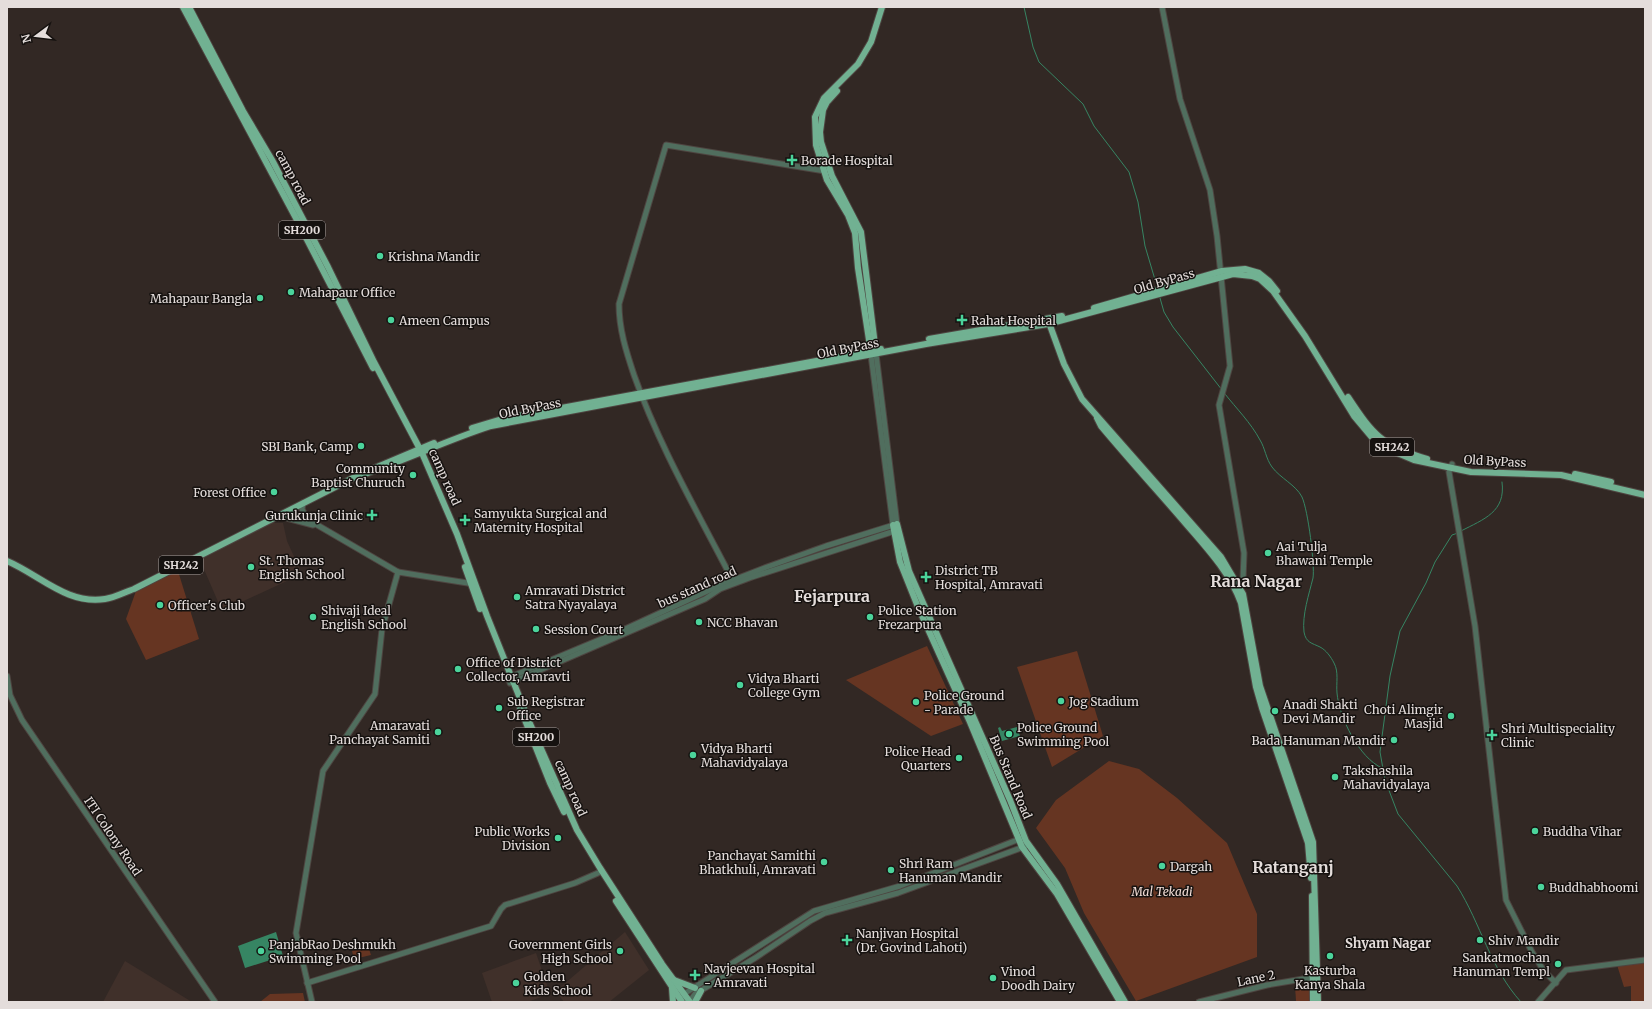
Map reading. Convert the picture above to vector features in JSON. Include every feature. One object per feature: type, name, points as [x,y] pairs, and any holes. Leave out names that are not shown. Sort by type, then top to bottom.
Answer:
[{"type":"main road","name":"camp road","points":[[183,7],[239,115],[297,220],[419,451]]},
{"type":"main road","name":"camp road","points":[[189,7],[236,98],[272,160],[328,267],[419,451],[454,535],[552,788],[574,832],[598,872],[682,1002]]},
{"type":"main road","points":[[873,352],[858,268],[855,233],[848,215],[827,180],[824,172],[816,145],[815,117],[824,98],[858,64],[871,42],[882,7]]},
{"type":"main road","points":[[873,352],[861,232],[825,161],[820,132],[822,114],[825,105],[867,57],[876,39],[886,7]]},
{"type":"main road","name":"Old ByPass","points":[[7,561],[37,576],[61,592],[83,600],[106,599],[134,589],[353,478],[419,451],[491,426],[641,395],[1048,321],[1222,274],[1242,274],[1252,276],[1260,279],[1273,291],[1305,336],[1354,416],[1375,441],[1388,450],[1414,460],[1451,466],[1489,470],[1559,471],[1589,475],[1645,491]]},
{"type":"main road","points":[[1048,321],[1078,393],[1096,416],[1100,426],[1205,546],[1238,589],[1256,687],[1308,843],[1315,977],[1318,1002]]},
{"type":"main road","name":"Old ByPass","points":[[1451,466],[1471,472],[1561,475],[1645,495]]},
{"type":"main road","name":"Bus Stand Road","points":[[896,528],[900,562],[918,607],[1021,838],[1022,847],[1057,894],[1120,1002]]},
{"type":"main road","name":"camp road","points":[[511,680],[577,830],[672,980],[690,1002]]},
{"type":"main road","name":"Bus Stand Road","points":[[1021,838],[1029,845],[1057,884],[1126,1002]]},
{"type":"main road","points":[[1313,1002],[1315,977]]},
{"type":"main road","points":[[672,980],[698,989],[695,1002]]},
{"type":"main road","points":[[672,988],[673,1002]]},
{"type":"street","points":[[1162,7],[1180,99],[1210,190],[1222,274],[1230,366],[1223,386],[1219,405],[1244,553],[1244,580],[1238,589]]},
{"type":"street","points":[[733,581],[655,428],[641,395],[623,342],[619,318],[619,304],[666,145],[824,172]]},
{"type":"street","points":[[873,352],[896,528]]},
{"type":"street","points":[[1451,466],[1449,472],[1475,626],[1506,900],[1532,952],[1544,971],[1556,983]]},
{"type":"street","points":[[303,503],[303,514],[318,527],[398,572],[473,584]]},
{"type":"street","points":[[279,516],[318,527]]},
{"type":"street","name":"bus stand road","points":[[511,680],[527,671],[733,581],[826,546],[896,528]]},
{"type":"street","name":"bus stand road","points":[[511,680],[705,599],[720,589],[896,528]]},
{"type":"street","points":[[312,1002],[296,933],[323,771],[375,694],[382,629],[398,572]]},
{"type":"street","name":"ITI Colony Road","points":[[7,676],[10,695],[22,720],[215,1002]]},
{"type":"street","points":[[690,1002],[698,989],[814,910],[900,886],[1021,838]]},
{"type":"street","points":[[682,1002],[684,994],[698,989],[755,958],[810,921],[825,913],[898,893],[1029,845]]},
{"type":"street","points":[[307,983],[491,926],[505,905],[575,883],[598,872]]},
{"type":"street","points":[[1538,1002],[1566,970],[1645,960]]},
{"type":"street","name":"Lane 2","points":[[1199,1002],[1239,991],[1315,977]]},
{"type":"shaded area","name":"St. Thomas English School","points":[[271,523],[283,523],[287,541],[302,574],[222,611],[200,560]]},
{"type":"shaded area","name":"Police Ground Swimming Pool","points":[[1000,727],[1002,731],[1017,727],[1020,736],[1002,741],[998,728]]},
{"type":"shaded area","name":"PanjabRao Deshmukh Swimming Pool","points":[[276,932],[283,956],[245,968],[238,946]]},
{"type":"shaded area","name":"Government Girls High School","points":[[625,932],[649,970],[609,1002],[564,1002],[556,991]]},
{"type":"shaded area","name":"Golden Kids School","points":[[536,953],[550,994],[527,1002],[492,1002],[482,973]]},
{"type":"shaded area","points":[[125,961],[192,1002],[103,1002]]},
{"type":"green space","name":"Officer's Club","points":[[178,571],[199,639],[146,660],[126,619],[136,591]]},
{"type":"green space","name":"Police Ground - Parade","points":[[927,646],[963,724],[931,736],[846,680]]},
{"type":"green space","name":"Jog Stadium","points":[[1077,651],[1103,736],[1052,767],[1017,667]]},
{"type":"green space","name":"Mal Tekadi","points":[[1109,761],[1139,769],[1177,798],[1227,843],[1257,914],[1257,957],[1136,1001],[1084,913],[1065,868],[1036,828],[1056,800]]},
{"type":"green space","points":[[368,946],[371,955],[354,959],[352,951]]},
{"type":"green space","points":[[1645,962],[1645,1002],[1631,1002],[1631,986],[1624,987],[1617,965]]},
{"type":"green space","points":[[1309,985],[1309,1001],[1296,1001],[1295,986]]},
{"type":"green space","points":[[303,993],[305,1002],[260,1002],[270,994]]},
{"type":"waterway","points":[[1024,7],[1033,47],[1039,62],[1083,104],[1094,126],[1129,172],[1138,202],[1145,246],[1156,283]]},
{"type":"waterway","points":[[1160,298],[1164,312],[1173,327],[1222,390]]},
{"type":"waterway","points":[[1225,394],[1248,422],[1262,443],[1268,461],[1272,467],[1296,489],[1302,497],[1309,525],[1313,571],[1313,578],[1304,619],[1305,636],[1310,642],[1324,650],[1336,666],[1337,693],[1346,725],[1358,746],[1374,763],[1382,768]]},
{"type":"waterway","points":[[1461,531],[1485,518],[1497,508],[1501,501],[1502,482]]},
{"type":"waterway","points":[[1458,533],[1452,535],[1435,562],[1426,583],[1400,631],[1390,676],[1380,752],[1385,780],[1398,814],[1457,886],[1473,915],[1501,975],[1521,1002]]},
{"type":"place","name":"Borade Hospital","points":[[792,160]]},
{"type":"place","name":"Krishna Mandir","points":[[380,256]]},
{"type":"place","name":"Mahapaur Office","points":[[291,292]]},
{"type":"place","name":"Mahapaur Bangla","points":[[260,298]]},
{"type":"place","name":"Ameen Campus","points":[[391,320]]},
{"type":"place","name":"Rahat Hospital","points":[[962,320]]},
{"type":"place","name":"SBI Bank, Camp","points":[[361,446]]},
{"type":"place","name":"Community Baptist Churuch","points":[[413,475]]},
{"type":"place","name":"Forest Office","points":[[274,492]]},
{"type":"place","name":"Gurukunja Clinic","points":[[372,515]]},
{"type":"place","name":"Samyukta Surgical and Maternity Hospital","points":[[465,520]]},
{"type":"place","name":"Aai Tulja Bhawani Temple","points":[[1268,553]]},
{"type":"place","name":"St. Thomas English School","points":[[251,567]]},
{"type":"place","name":"District TB Hospital, Amravati","points":[[926,577]]},
{"type":"place","name":"Amravati District Satra Nyayalaya","points":[[517,597]]},
{"type":"place","name":"Officer's Club","points":[[160,605]]},
{"type":"place","name":"Shivaji Ideal English School","points":[[313,617]]},
{"type":"place","name":"Police Station Frezarpura","points":[[870,617]]},
{"type":"place","name":"NCC Bhavan","points":[[699,622]]},
{"type":"place","name":"Session Court","points":[[536,629]]},
{"type":"place","name":"Office of District Collector, Amravti","points":[[458,669]]},
{"type":"place","name":"Vidya Bharti College Gym","points":[[740,685]]},
{"type":"place","name":"Jog Stadium","points":[[1061,701]]},
{"type":"place","name":"Police Ground - Parade","points":[[916,702]]},
{"type":"place","name":"Sub Registrar Office","points":[[499,708]]},
{"type":"place","name":"Anadi Shakti Devi Mandir","points":[[1275,711]]},
{"type":"place","name":"Choti Alimgir Masjid","points":[[1451,716]]},
{"type":"place","name":"Amaravati Panchayat Samiti","points":[[438,732]]},
{"type":"place","name":"Police Ground Swimming Pool","points":[[1009,734]]},
{"type":"place","name":"Shri Multispeciality Clinic","points":[[1492,735]]},
{"type":"place","name":"Bada Hanuman Mandir","points":[[1394,740]]},
{"type":"place","name":"Vidya Bharti Mahavidyalaya","points":[[693,755]]},
{"type":"place","name":"Police Head Quarters","points":[[959,758]]},
{"type":"place","name":"Takshashila Mahavidyalaya","points":[[1335,777]]},
{"type":"place","name":"Buddha Vihar","points":[[1535,831]]},
{"type":"place","name":"Public Works Division","points":[[558,838]]},
{"type":"place","name":"Panchayat Samithi Bhatkhuli, Amravati","points":[[824,862]]},
{"type":"place","name":"Dargah","points":[[1162,866]]},
{"type":"place","name":"Shri Ram Hanuman Mandir","points":[[891,870]]},
{"type":"place","name":"Buddhabhoomi","points":[[1541,887]]},
{"type":"place","name":"Nanjivan Hospital (Dr. Govind Lahoti)","points":[[847,940]]},
{"type":"place","name":"Shiv Mandir","points":[[1480,940]]},
{"type":"place","name":"PanjabRao Deshmukh Swimming Pool","points":[[261,951]]},
{"type":"place","name":"Government Girls High School","points":[[620,951]]},
{"type":"place","name":"Kasturba Kanya Shala","points":[[1330,956]]},
{"type":"place","name":"Sankatmochan Hanuman Templ","points":[[1558,964]]},
{"type":"place","name":"Navjeevan Hospital - Amravati","points":[[695,975]]},
{"type":"place","name":"Vinod Doodh Dairy","points":[[993,978]]},
{"type":"place","name":"Golden Kids School","points":[[516,983]]},
{"type":"district","name":"Rana Nagar","points":[[1256,581]]},
{"type":"district","name":"Fejarpura","points":[[832,596]]},
{"type":"district","name":"Ratanganj","points":[[1293,867]]},
{"type":"district","name":"Shyam Nagar","points":[[1388,943]]}]
